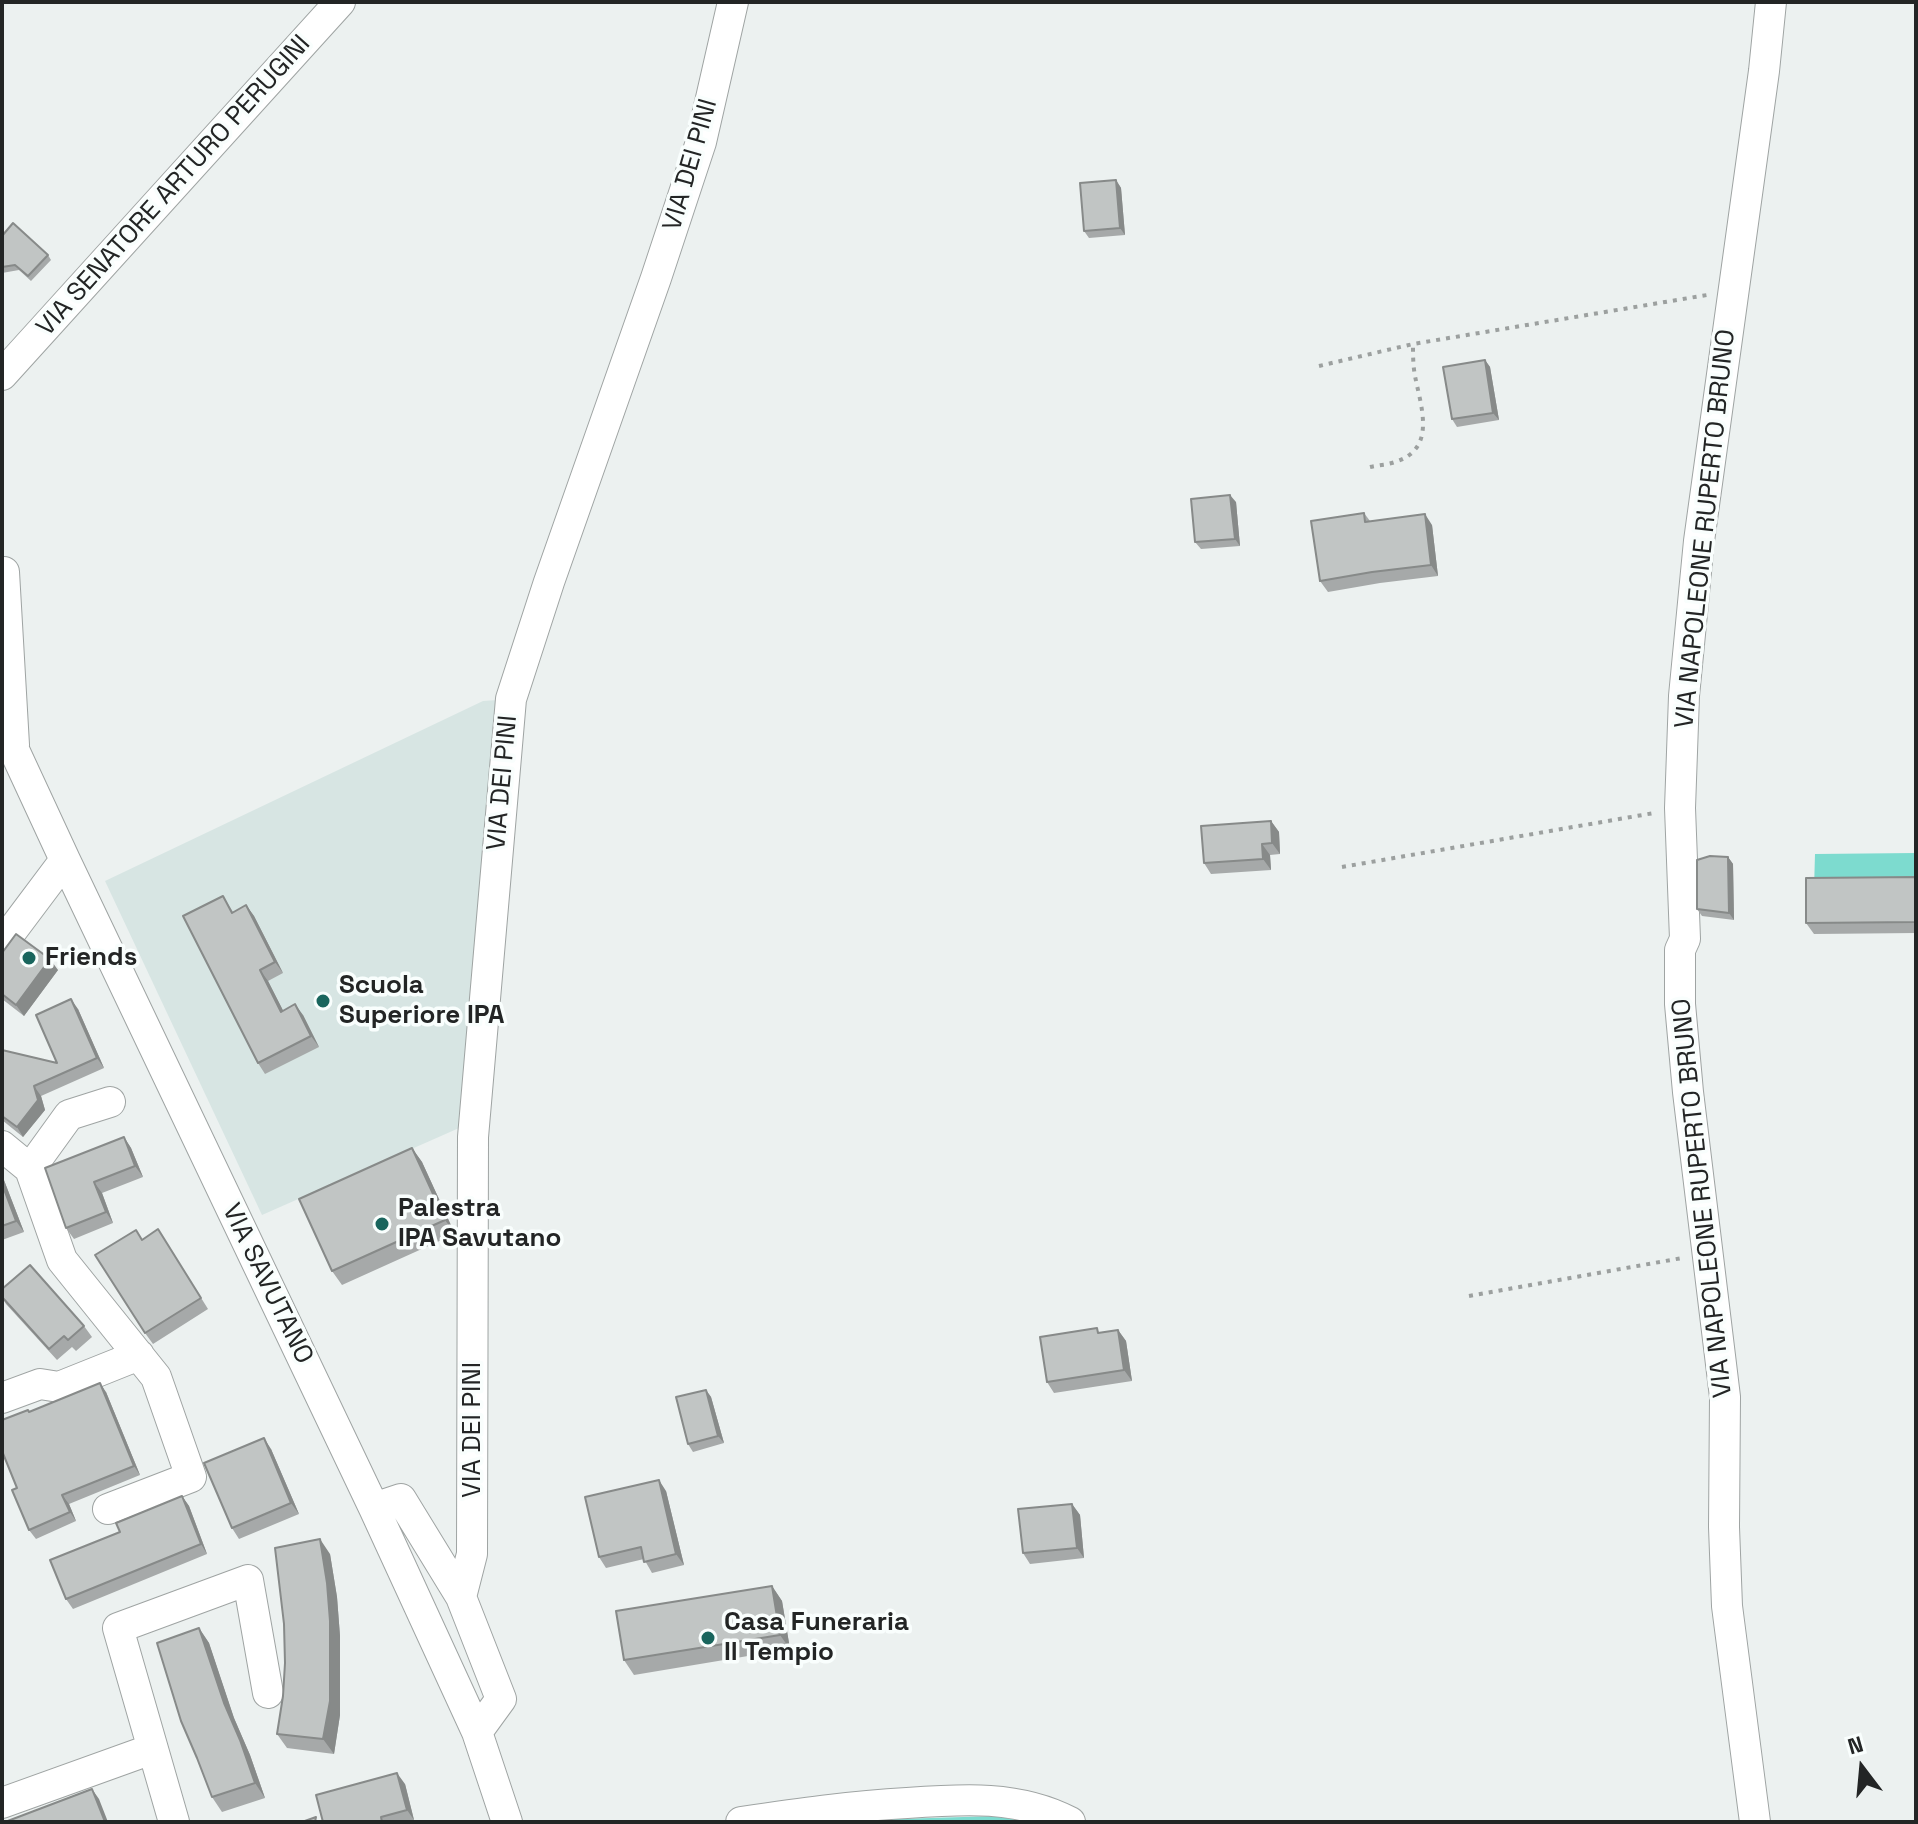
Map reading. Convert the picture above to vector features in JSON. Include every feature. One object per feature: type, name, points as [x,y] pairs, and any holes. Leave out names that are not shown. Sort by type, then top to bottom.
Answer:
[{"type":"street","name":"VIA SENATORE ARTURO PERUGINI","points":[[4,372],[340,2]]},
{"type":"street","name":"VIA DEI PINI","points":[[461,1597],[472,1554],[473,1137],[511,699],[701,142],[733,2]]},
{"type":"street","name":"VIA NAPOLEONE RUPERTO BRUNO","points":[[1755,1822],[1727,1606],[1725,1397],[1680,1004],[1680,950],[1685,939],[1680,808],[1684,696],[1699,541],[1771,2]]},
{"type":"street","points":[[2,400],[4,372]]},
{"type":"street","points":[[3,569],[14,751]]},
{"type":"street","name":"VIA SAVUTANO","points":[[2,724],[374,1508],[477,1732],[507,1822]]},
{"type":"street","points":[[2,944],[65,860]]},
{"type":"street","points":[[30,1169],[69,1115],[110,1102]]},
{"type":"street","points":[[2,1146],[30,1169],[62,1260],[156,1377],[191,1477],[108,1509]]},
{"type":"street","points":[[2,1398],[40,1384],[59,1387],[139,1355]]},
{"type":"street","points":[[374,1508],[401,1499],[461,1597],[501,1699],[477,1732]]},
{"type":"street","points":[[174,1822],[118,1628],[248,1580],[268,1693]]},
{"type":"street","points":[[2,1803],[152,1749]]},
{"type":"street","points":[[741,1822],[862,1806],[998,1800],[1035,1808],[1070,1822]]},
{"type":"path","points":[[1319,366],[1413,344],[1733,291]]},
{"type":"path","points":[[1370,467],[1397,462],[1409,455],[1424,430],[1414,371],[1413,344]]},
{"type":"path","points":[[1342,867],[1680,808]]},
{"type":"path","points":[[1469,1296],[1708,1254]]},
{"type":"shaded area","name":"Scuola Superiore IPA","points":[[511,699],[475,1121],[262,1215],[105,881],[483,701]]},
{"type":"shaded area","points":[[1916,853],[1916,888],[1814,889],[1815,854]]},
{"type":"shaded area","points":[[996,1816],[1028,1822],[852,1822],[865,1820]]},
{"type":"building","points":[[1116,180],[1120,228],[1084,231],[1080,183]]},
{"type":"building","points":[[13,223],[48,255],[28,276],[15,265],[2,267],[2,236]]},
{"type":"building","points":[[1485,360],[1493,413],[1452,419],[1443,367]]},
{"type":"building","points":[[1230,495],[1235,539],[1195,542],[1191,499]]},
{"type":"building","points":[[1364,513],[1365,522],[1425,514],[1431,565],[1320,581],[1311,521]]},
{"type":"building","points":[[1271,821],[1272,843],[1262,844],[1263,859],[1204,863],[1201,826]]},
{"type":"building","points":[[1710,856],[1728,857],[1729,913],[1697,909],[1697,860]]},
{"type":"building","points":[[1916,877],[1916,922],[1806,923],[1806,878]]},
{"type":"building","points":[[223,896],[232,913],[246,905],[275,962],[260,970],[281,1012],[295,1004],[311,1036],[258,1063],[183,916]]},
{"type":"building","points":[[16,934],[50,959],[16,1005],[2,994],[2,953]]},
{"type":"building","points":[[71,999],[97,1058],[34,1086],[38,1100],[17,1127],[2,1116],[2,1050],[57,1063],[36,1015]]},
{"type":"building","points":[[124,1137],[135,1166],[94,1182],[106,1212],[66,1228],[45,1168]]},
{"type":"building","name":"Palestra IPA Savutano","points":[[412,1148],[445,1220],[332,1271],[299,1199]]},
{"type":"building","points":[[2,1184],[16,1221],[2,1226]]},
{"type":"building","points":[[158,1229],[201,1298],[145,1333],[95,1255],[136,1230],[142,1240]]},
{"type":"building","points":[[30,1265],[84,1326],[68,1340],[64,1336],[49,1349],[2,1297],[2,1289]]},
{"type":"building","points":[[1097,1328],[1098,1333],[1118,1330],[1124,1370],[1047,1382],[1040,1337]]},
{"type":"building","points":[[100,1383],[134,1466],[62,1495],[70,1512],[29,1530],[12,1490],[17,1488],[2,1451],[2,1420]]},
{"type":"building","points":[[706,1390],[718,1436],[688,1444],[676,1397]]},
{"type":"building","points":[[264,1438],[291,1503],[232,1528],[204,1463]]},
{"type":"building","points":[[659,1480],[676,1554],[644,1562],[641,1547],[599,1557],[585,1497]]},
{"type":"building","points":[[182,1496],[201,1544],[66,1599],[50,1560],[120,1532],[116,1523]]},
{"type":"building","points":[[1072,1504],[1077,1548],[1023,1553],[1018,1509]]},
{"type":"building","points":[[320,1539],[330,1621],[330,1701],[323,1739],[277,1734],[285,1663],[275,1548]]},
{"type":"building","name":"Casa Funeraria Il Tempio","points":[[772,1586],[780,1635],[624,1660],[616,1611]]},
{"type":"building","points":[[199,1628],[255,1783],[212,1797],[181,1721],[157,1643]]},
{"type":"building","points":[[397,1773],[407,1810],[381,1817],[382,1822],[323,1822],[316,1795]]},
{"type":"building","points":[[92,1789],[105,1822],[5,1822]]},
{"type":"place","name":"Friends","points":[[29,958]]},
{"type":"place","name":"Scuola Superiore IPA","points":[[323,1001]]},
{"type":"place","name":"Palestra IPA Savutano","points":[[382,1224]]},
{"type":"place","name":"Casa Funeraria Il Tempio","points":[[708,1638]]}]
